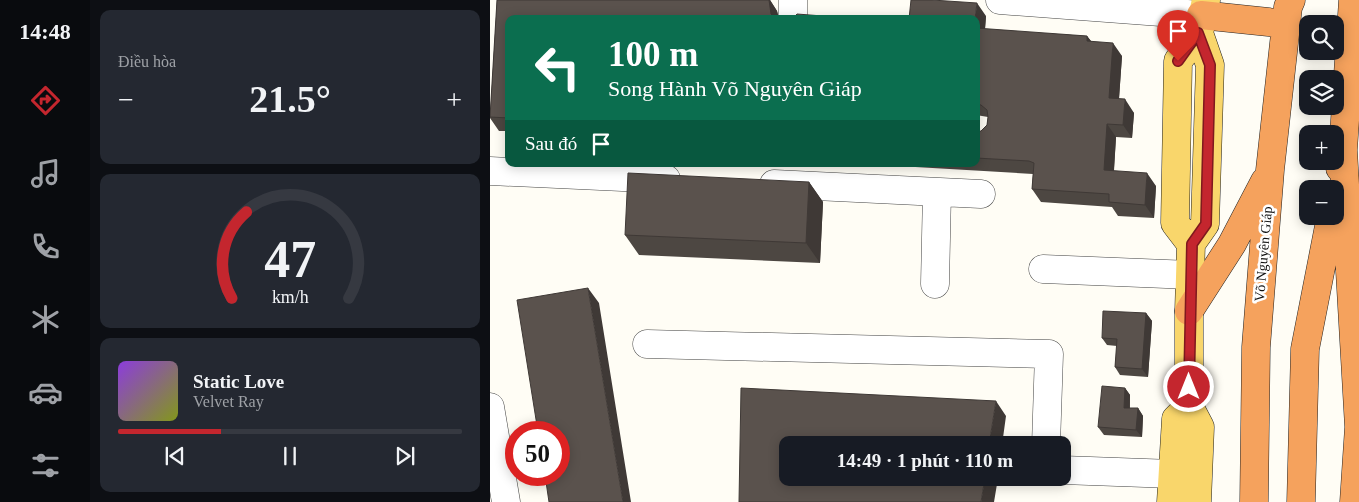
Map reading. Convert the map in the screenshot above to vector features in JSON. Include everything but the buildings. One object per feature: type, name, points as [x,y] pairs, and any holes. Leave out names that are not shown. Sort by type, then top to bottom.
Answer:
[{"type":"highway","points":[[1344,135],[1353,0]]},
{"type":"highway","points":[[1201,12],[1288,8]]},
{"type":"highway","name":"Võ Nguyên Giáp","points":[[1254,502],[1256,347],[1270,170],[1288,8]]},
{"type":"highway","points":[[1344,167],[1359,427],[1354,502]]},
{"type":"highway","points":[[1189,311],[1232,244],[1270,170]]},
{"type":"highway","points":[[1301,502],[1305,349],[1329,225]]},
{"type":"main road","points":[[1197,502],[1200,427],[1189,406],[1189,311],[1192,244],[1175,223],[1178,61],[1201,12]]},
{"type":"main road","points":[[1171,502],[1176,419],[1189,406]]},
{"type":"street","points":[[793,0],[793,15]]},
{"type":"street","points":[[1000,0],[1201,12]]},
{"type":"street","points":[[490,171],[688,180]]},
{"type":"street","points":[[748,183],[981,194]]},
{"type":"street","points":[[935,284],[937,192]]},
{"type":"street","points":[[1043,269],[1191,275]]},
{"type":"street","points":[[647,344],[1049,354],[1046,436]]},
{"type":"street","points":[[490,407],[493,449],[506,502]]},
{"type":"street","points":[[1071,470],[1173,474]]},
{"type":"route","points":[[1178,61],[1198,33],[1210,65],[1206,224],[1192,244],[1189,311],[1189,387]]}]
